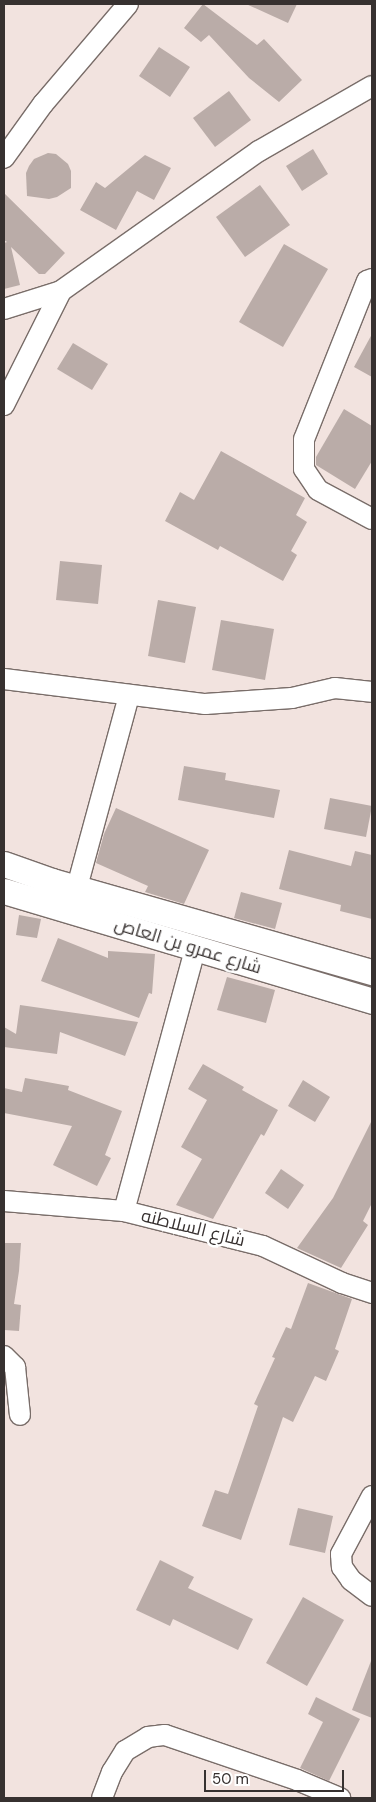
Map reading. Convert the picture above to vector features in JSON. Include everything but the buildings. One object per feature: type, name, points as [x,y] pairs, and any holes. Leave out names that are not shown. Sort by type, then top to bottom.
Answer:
[{"type":"street","points":[[4,158],[43,104],[128,4]]},
{"type":"street","points":[[4,309],[61,291],[259,151],[372,86]]},
{"type":"street","points":[[372,278],[367,281],[304,439],[304,468],[318,490],[372,519]]},
{"type":"street","points":[[4,405],[61,291]]},
{"type":"street","points":[[4,679],[205,704],[292,698],[336,688],[372,692]]},
{"type":"street","points":[[77,888],[129,695]]},
{"type":"street","points":[[4,864],[52,881],[372,972]]},
{"type":"street","name":"شارع عمرو بن العاص","points":[[4,891],[372,1001]]},
{"type":"street","points":[[124,1211],[195,949]]},
{"type":"street","name":"شارع السلاطنه","points":[[4,1201],[124,1211],[263,1246],[342,1283],[372,1293]]},
{"type":"street","points":[[4,1356],[15,1366],[20,1415]]},
{"type":"street","points":[[372,1496],[341,1554],[342,1567],[351,1580],[372,1596]]},
{"type":"street","points":[[102,1798],[112,1772],[125,1751],[148,1737],[165,1736],[297,1780],[340,1798]]}]
